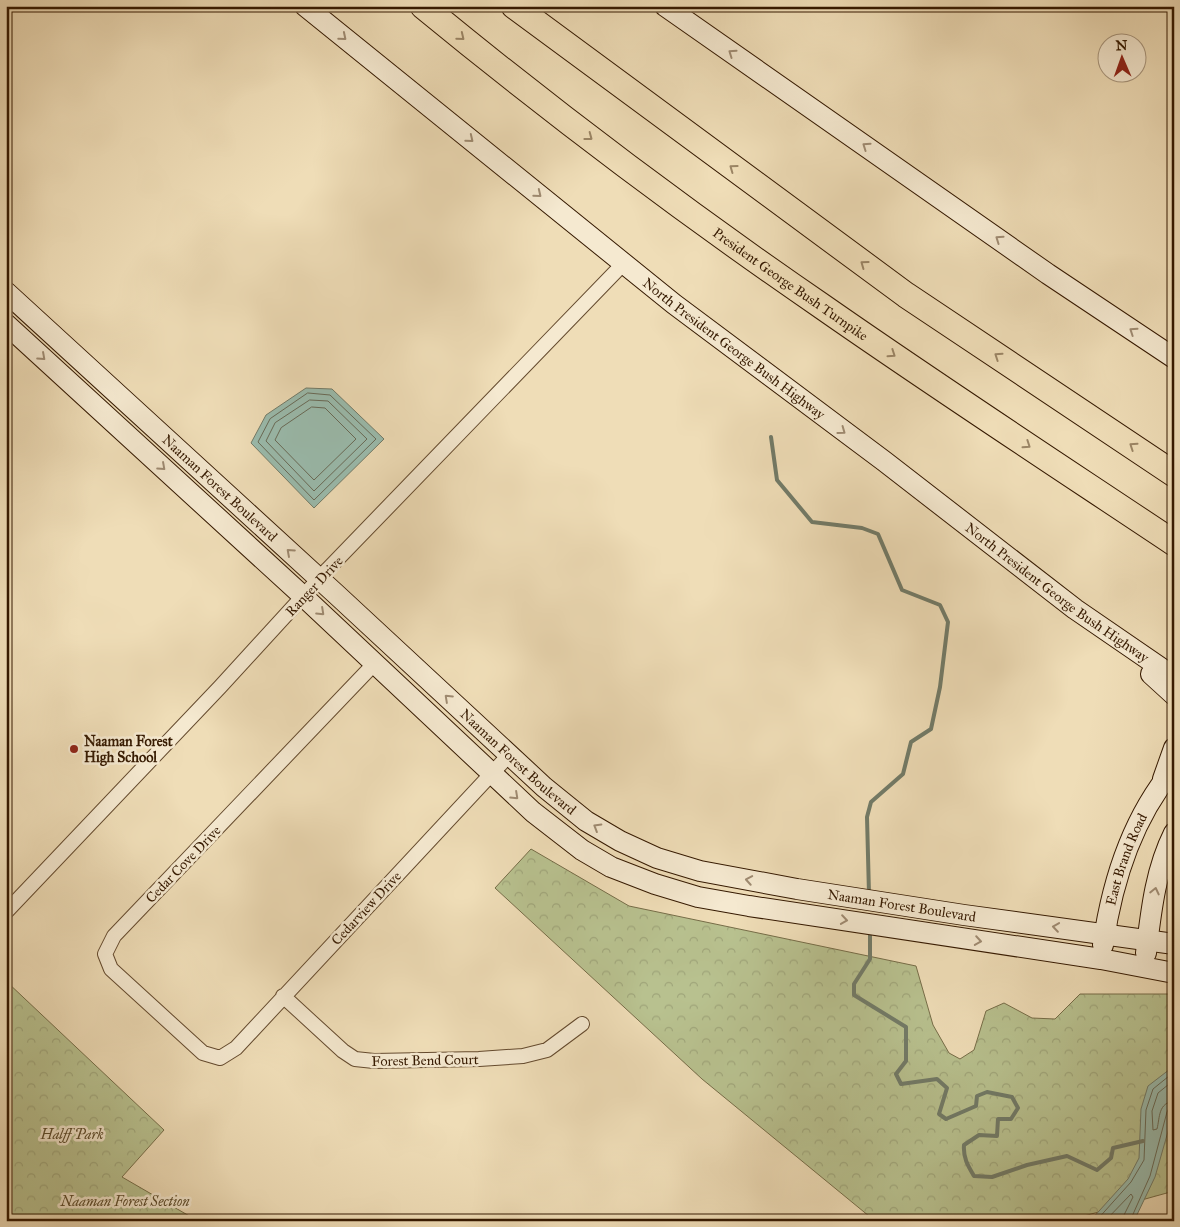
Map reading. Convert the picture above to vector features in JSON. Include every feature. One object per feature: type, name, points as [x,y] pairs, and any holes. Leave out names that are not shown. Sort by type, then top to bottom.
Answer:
[{"type":"highway","name":"President George Bush Turnpike","points":[[423,6],[593,140],[782,278],[902,361],[1174,543]]},
{"type":"highway","points":[[514,6],[906,296],[1174,474]]},
{"type":"main road","name":"North President George Bush Highway","points":[[305,6],[674,304],[884,461],[1075,609],[1174,677]]},
{"type":"main road","points":[[665,6],[1048,274],[1174,358]]},
{"type":"main road","name":"Naaman Forest Boulevard","points":[[6,292],[544,787],[586,821],[620,841],[657,858],[700,871],[797,889],[1174,944]]},
{"type":"main road","name":"Naaman Forest Boulevard","points":[[6,324],[375,662],[533,812],[582,850],[611,867],[655,884],[694,896],[1101,959],[1174,973]]},
{"type":"main road","points":[[1075,609],[1094,613],[1130,638],[1174,662]]},
{"type":"main road","points":[[1075,609],[1080,621],[1149,672],[1174,695]]},
{"type":"main road","name":"East Brand Road","points":[[1101,959],[1112,892],[1125,854],[1154,795],[1167,776],[1174,748]]},
{"type":"main road","points":[[1145,967],[1155,892],[1162,864],[1174,833]]},
{"type":"main road","points":[[694,896],[700,871]]},
{"type":"street","name":"Ranger Drive","points":[[6,912],[320,579],[624,263]]},
{"type":"street","name":"Cedar Cove Drive","points":[[220,1058],[203,1053],[111,969],[105,954],[114,936],[375,662]]},
{"type":"street","name":"Cedarview Drive","points":[[220,1058],[236,1048],[509,755]]},
{"type":"street","name":"Forest Bend Court","points":[[283,996],[343,1051],[355,1059],[374,1062],[523,1056],[547,1050],[582,1024]]},
{"type":"green space","points":[[531,849],[629,906],[916,966],[933,1025],[949,1053],[960,1059],[974,1050],[986,1011],[1004,1003],[1032,1018],[1055,1019],[1080,994],[1174,994],[1174,1191],[1066,1221],[875,1221],[702,1079],[495,888]]},
{"type":"green space","name":"Halff Park","points":[[6,981],[164,1130],[122,1177],[198,1221],[6,1221]]},
{"type":"water","points":[[306,388],[332,389],[384,439],[314,508],[251,443],[266,415]]},
{"type":"water","points":[[1174,1066],[1174,1109],[1172,1110],[1169,1128],[1155,1177],[1134,1221],[1090,1221],[1128,1179],[1139,1158],[1141,1109],[1148,1086]]},
{"type":"waterway","points":[[771,437],[777,480],[812,522],[862,528],[878,534],[902,590],[940,605],[948,622],[940,687],[931,729],[911,742],[903,774],[871,802],[867,817],[869,894]]},
{"type":"waterway","points":[[870,931],[870,959],[854,984],[854,995],[906,1027],[906,1061],[896,1074],[901,1084],[937,1079],[947,1088],[939,1114],[946,1119],[976,1106],[977,1096],[987,1092],[1012,1097],[1018,1108],[1011,1119],[998,1119],[997,1136],[979,1135],[964,1145],[965,1158],[974,1176],[992,1177],[1027,1165],[1067,1156],[1097,1170],[1111,1158],[1113,1148],[1143,1141]]},
{"type":"place","name":"Naaman Forest High School","points":[[74,749]]},
{"type":"park label","name":"Naaman Forest Section","points":[[125,1201]]}]
